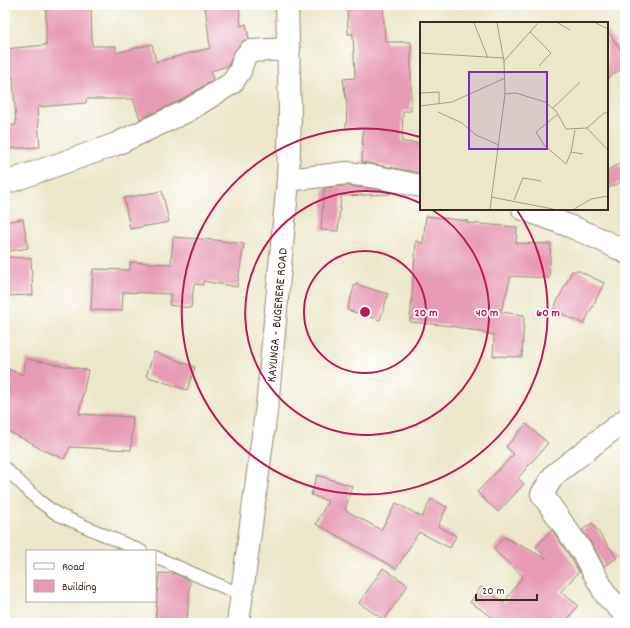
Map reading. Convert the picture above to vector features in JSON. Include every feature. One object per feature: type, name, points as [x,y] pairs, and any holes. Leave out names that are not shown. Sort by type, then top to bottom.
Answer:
[{"type":"street","name":"KAYUNGA - BUGERERE ROAD","points":[[238,623],[268,397],[288,180],[290,115],[287,5]]},
{"type":"street","points":[[5,184],[114,144],[187,111],[232,82],[240,71],[244,58],[250,51],[289,49]]},
{"type":"street","points":[[288,180],[347,174],[377,176],[420,186]]},
{"type":"street","points":[[526,210],[613,245],[625,252]]},
{"type":"street","points":[[625,420],[554,475],[542,494],[583,553],[606,595],[625,614]]},
{"type":"lane","points":[[5,468],[39,501],[57,514],[139,550]]},
{"type":"lane","points":[[156,557],[242,595]]},
{"type":"building","points":[[46,5],[91,5],[92,46],[116,46],[116,53],[152,44],[156,62],[210,48],[205,5],[239,5],[241,26],[246,24],[249,39],[244,40],[235,50],[228,66],[211,71],[213,80],[181,100],[140,119],[133,99],[86,99],[86,103],[37,107],[40,147],[5,149],[5,126],[16,125],[13,77],[5,78],[5,49],[46,45]]},
{"type":"building","points":[[347,5],[383,5],[385,42],[411,42],[411,111],[403,111],[402,142],[420,143],[420,173],[362,162],[363,128],[346,128],[347,105],[343,79],[355,78],[353,34],[348,34]]},
{"type":"building","points":[[608,31],[625,56],[625,66],[608,78]]},
{"type":"building","points":[[620,164],[625,180],[608,188],[608,170]]},
{"type":"building","points":[[347,186],[375,189],[390,192],[390,194],[341,196],[338,231],[321,230],[324,188]]},
{"type":"building","points":[[162,191],[169,222],[130,229],[124,198]]},
{"type":"building","points":[[426,216],[468,221],[467,223],[517,227],[516,243],[551,244],[549,278],[511,276],[501,312],[524,315],[522,357],[493,356],[494,335],[452,326],[410,322],[416,241],[423,243]]},
{"type":"building","points":[[23,219],[28,248],[5,252],[5,222]]},
{"type":"building","points":[[173,237],[244,244],[237,287],[203,281],[203,285],[194,284],[191,308],[169,305],[171,294],[123,292],[122,311],[91,310],[93,269],[130,270],[130,262],[171,264]]},
{"type":"building","points":[[5,257],[31,258],[33,295],[5,296]]},
{"type":"building","points":[[572,271],[579,271],[604,283],[584,324],[553,310]]},
{"type":"building","points":[[355,284],[388,294],[380,320],[347,310]]},
{"type":"building","points":[[154,352],[195,367],[187,390],[146,376]]},
{"type":"building","points":[[26,359],[88,370],[79,414],[133,417],[131,450],[70,447],[64,459],[5,430],[5,368],[23,375]]},
{"type":"building","points":[[526,424],[548,443],[518,478],[524,484],[498,512],[477,492],[514,454],[506,447]]},
{"type":"building","points":[[317,475],[352,486],[345,510],[381,530],[396,503],[422,517],[431,499],[447,507],[438,526],[456,536],[450,548],[419,532],[396,569],[316,524],[328,501],[311,495]]},
{"type":"building","points":[[592,523],[617,558],[604,566],[582,530]]},
{"type":"building","points":[[552,530],[579,572],[560,592],[578,605],[565,623],[501,623],[470,602],[481,587],[504,603],[523,576],[493,549],[504,537],[547,559],[536,547]]},
{"type":"building","points":[[383,568],[408,585],[384,620],[359,603]]},
{"type":"building","points":[[159,573],[176,574],[190,581],[187,623],[155,623]]}]
